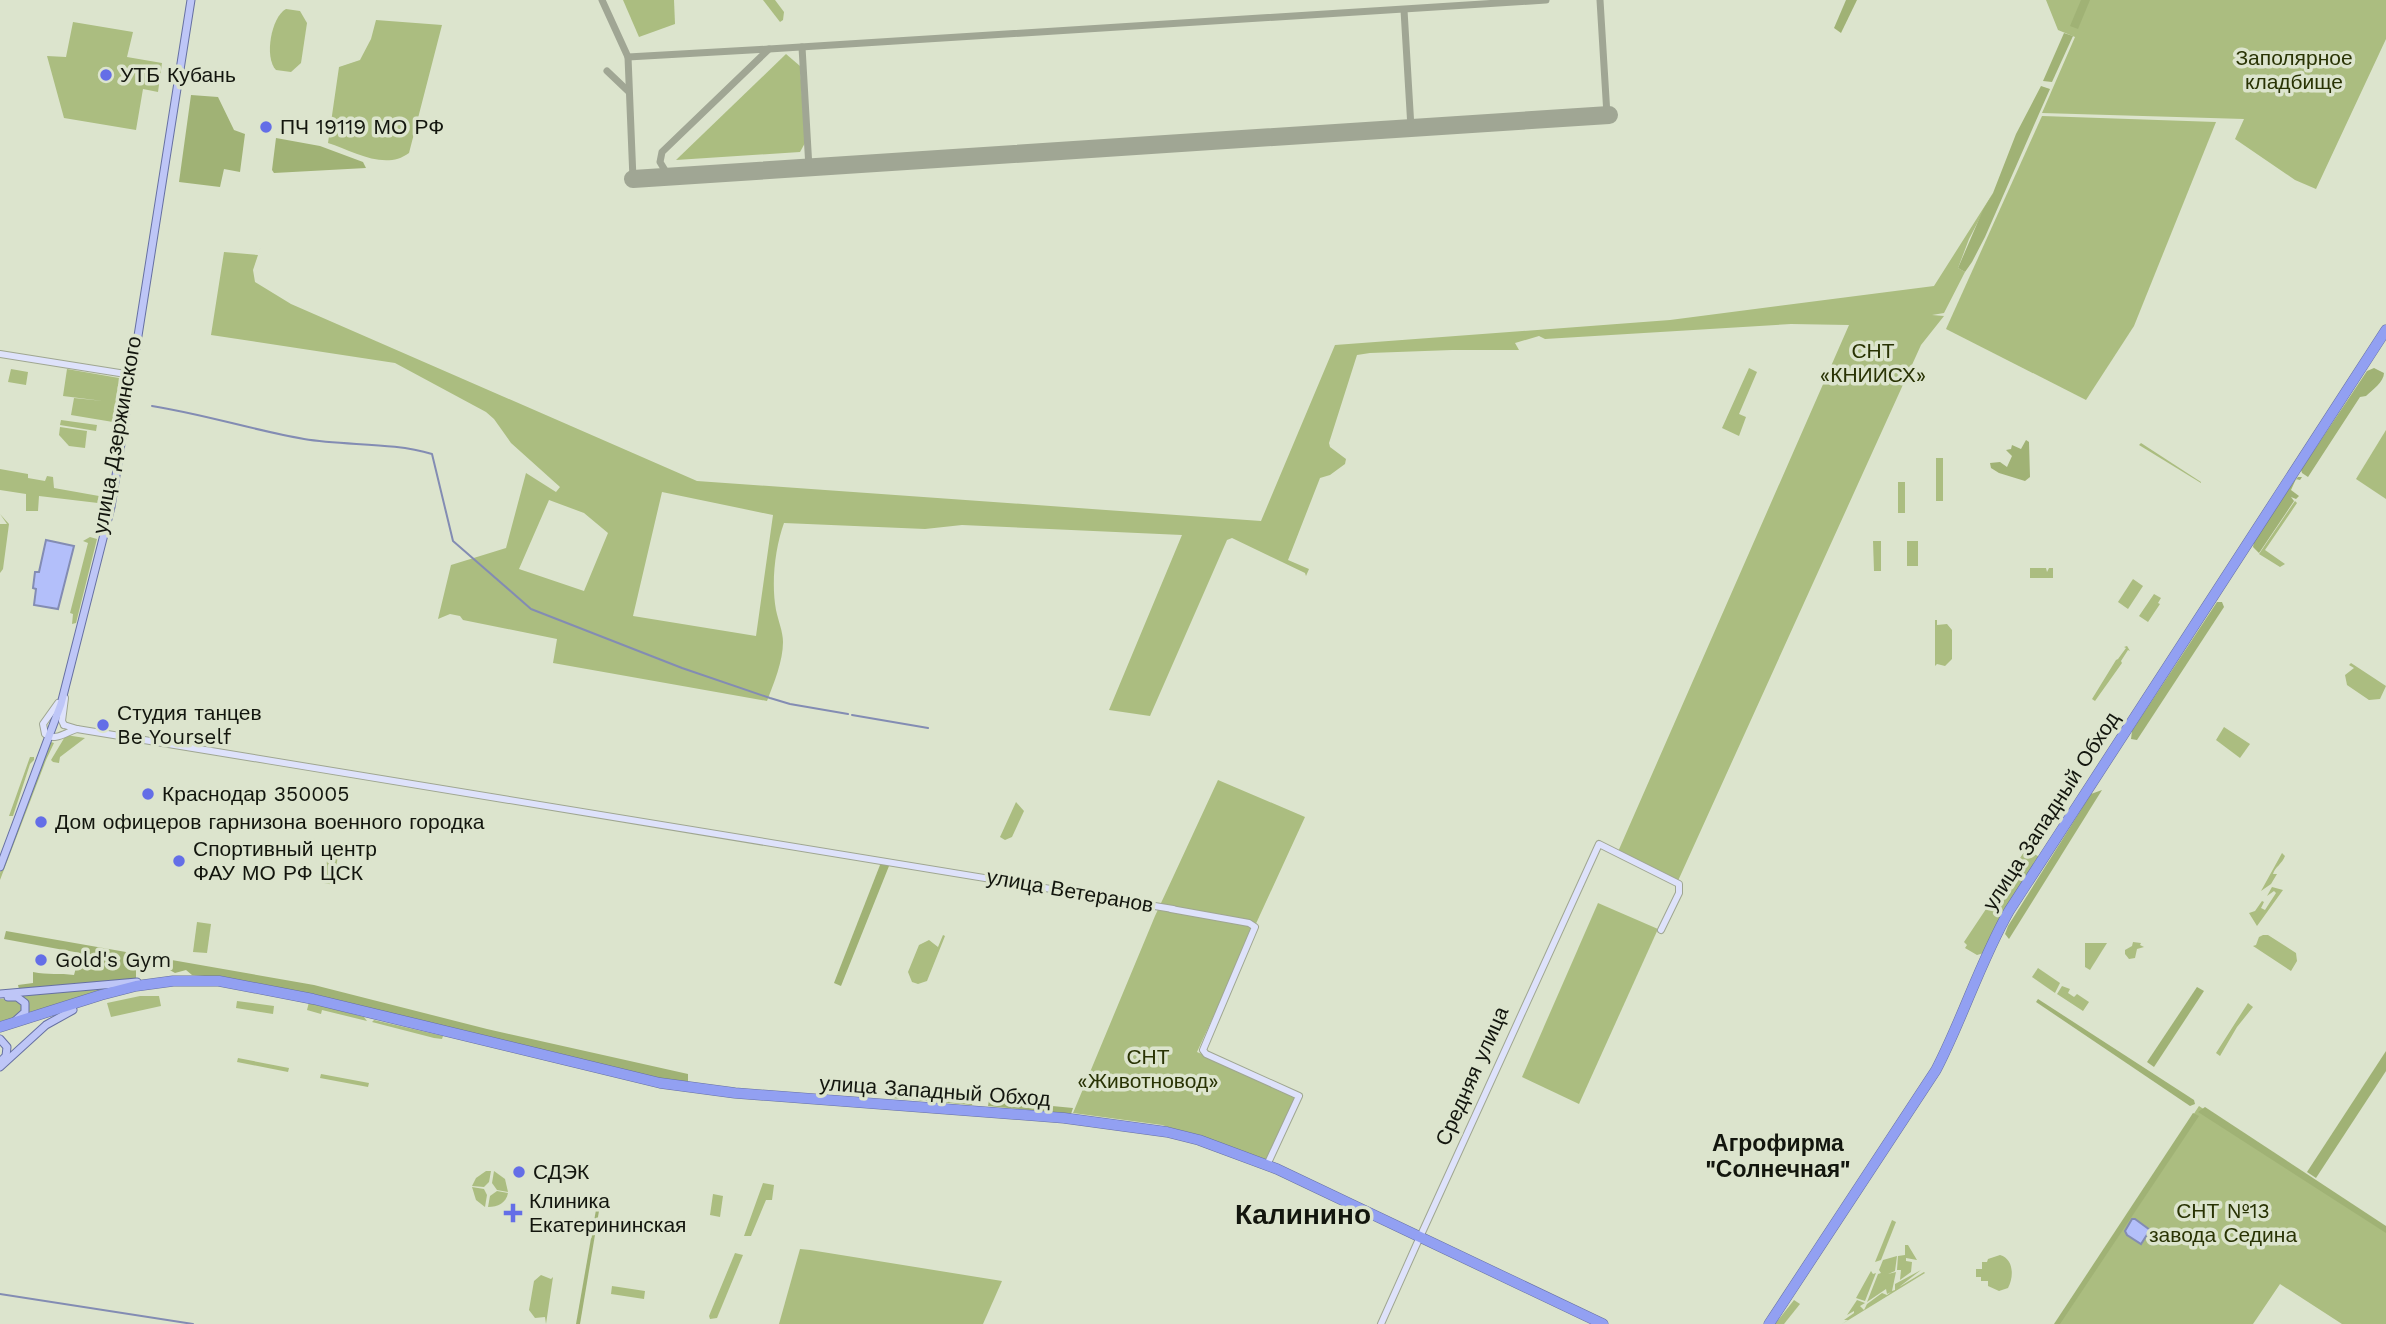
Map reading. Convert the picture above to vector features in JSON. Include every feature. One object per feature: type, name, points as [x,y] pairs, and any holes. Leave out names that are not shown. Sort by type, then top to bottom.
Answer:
[{"type":"highway","name":"улица Западный Обход","points":[[1771,1324],[1902,1122],[1949,1044],[2000,926],[2076,803],[2072,795],[2084,791],[2097,774],[2386,333]]},
{"type":"highway","name":"улица Западный Обход","points":[[1771,1324],[1938,1071],[1961,1026],[1992,949],[2012,912],[2386,333]]},
{"type":"highway","points":[[0,1027],[136,986],[207,980],[244,985],[325,1003]]},
{"type":"highway","points":[[0,1033],[71,1007],[139,991],[177,986],[240,988],[325,1003]]},
{"type":"highway","name":"улица Западный Обход","points":[[325,1003],[671,1088],[1099,1124],[1167,1134],[1267,1166]]},
{"type":"highway","name":"улица Западный Обход","points":[[325,1003],[649,1082],[735,1093],[1064,1118],[1167,1132],[1199,1140],[1267,1166],[1601,1324]]},
{"type":"main road","name":"улица Дзержинского","points":[[57,719],[58,704],[107,507],[190,0]]},
{"type":"main road","name":"улица Дзержинского","points":[[0,867],[52,734],[66,686],[111,508],[130,375]]},
{"type":"main road","name":"улица Дзержинского","points":[[0,858],[52,734]]},
{"type":"main road","points":[[0,995],[167,979],[207,980]]},
{"type":"main road","points":[[0,995],[17,997],[26,1007],[22,1016],[0,1027]]},
{"type":"main road","points":[[0,1065],[71,1007]]},
{"type":"main road","points":[[0,1039],[7,1047],[6,1056],[0,1065]]},
{"type":"street","points":[[0,354],[130,375]]},
{"type":"street","points":[[57,719],[77,729]]},
{"type":"street","name":"улица Дзержинского","points":[[52,734],[57,719]]},
{"type":"street","points":[[52,734],[77,729]]},
{"type":"street","name":"улица Ветеранов","points":[[77,729],[1249,923],[1255,927],[1203,1050],[1206,1054],[1299,1096],[1267,1166]]},
{"type":"street","name":"Средняя улица","points":[[1381,1324],[1599,844],[1679,884],[1679,893],[1661,930]]},
{"type":"green space","points":[[623,0],[674,0],[675,24],[639,37]]},
{"type":"green space","points":[[763,0],[775,0],[784,12],[783,20],[780,22]]},
{"type":"green space","points":[[1846,0],[1857,0],[1841,33],[1834,28]]},
{"type":"green space","name":"Заполярное кладбище","points":[[2046,0],[2386,0],[2386,39],[2316,189],[2295,180],[2235,139],[2244,119],[2042,113],[2075,37],[2058,30]]},
{"type":"green space","points":[[2081,0],[2090,0],[2078,29],[2070,26]]},
{"type":"green space","points":[[286,9],[300,11],[307,23],[301,63],[291,72],[276,70],[270,57],[276,20]]},
{"type":"green space","points":[[376,20],[442,25],[409,153],[390,160],[369,158],[328,143],[339,67],[360,60],[371,39]]},
{"type":"green space","name":"УТБ Кубань","points":[[73,22],[133,32],[127,57],[162,63],[158,92],[143,89],[136,130],[64,118],[47,56],[66,57]]},
{"type":"green space","points":[[2064,33],[2073,36],[2052,82],[2043,81]]},
{"type":"green space","points":[[786,54],[800,66],[805,143],[800,152],[676,160]]},
{"type":"green space","points":[[2041,86],[2050,89],[1985,237],[1965,272],[1958,268],[1993,193],[2016,134]]},
{"type":"green space","points":[[191,95],[218,97],[234,130],[245,134],[240,172],[224,169],[220,187],[179,182]]},
{"type":"green space","points":[[2042,116],[2216,122],[2134,326],[2086,400],[1946,329]]},
{"type":"green space","points":[[276,138],[320,146],[363,162],[366,168],[274,173],[272,170]]},
{"type":"green space","name":"СНТ «КНИИСХ»","points":[[1993,193],[1969,239],[1958,268],[1965,272],[1944,313],[1932,315],[1944,316],[1921,345],[1677,883],[1617,854],[1849,325],[1791,324],[1545,339],[1539,336],[1515,343],[1519,350],[1357,355],[1329,443],[1330,447],[1346,459],[1345,464],[1330,475],[1320,478],[1288,560],[1309,569],[1306,576],[1305,573],[1232,538],[1227,540],[1150,716],[1109,710],[1182,535],[962,525],[925,529],[784,523],[776,554],[774,577],[776,610],[783,649],[767,701],[553,663],[557,639],[463,620],[460,616],[450,614],[438,619],[451,565],[506,548],[526,473],[556,492],[560,487],[511,443],[494,419],[486,412],[395,363],[211,335],[224,252],[258,255],[253,270],[255,282],[291,304],[697,481],[1261,521],[1335,345],[1670,320],[1934,286]],"holes":[[[662,492],[773,515],[756,636],[633,616]],[[549,500],[584,513],[608,533],[584,591],[519,569]]]},
{"type":"green space","points":[[1749,368],[1757,372],[1739,414],[1746,417],[1739,436],[1722,428]]},
{"type":"green space","points":[[2374,368],[2384,373],[2382,380],[2366,396],[2360,397],[2308,477],[2301,470],[2367,371]]},
{"type":"green space","points":[[11,369],[28,372],[26,385],[8,382]]},
{"type":"green space","points":[[67,369],[119,378],[113,422],[71,415],[74,398],[103,401],[63,396]]},
{"type":"green space","points":[[61,420],[97,425],[96,431],[60,425]]},
{"type":"green space","points":[[60,427],[87,431],[85,448],[69,446],[59,435]]},
{"type":"green space","points":[[2386,430],[2386,499],[2356,479]]},
{"type":"green space","points":[[2026,440],[2029,442],[2030,477],[2025,481],[1991,468],[1990,463],[2000,462],[2007,467],[2012,456],[2006,450],[2011,449],[2012,445],[2021,449]]},
{"type":"green space","points":[[2141,443],[2201,482],[2201,483],[2139,445]]},
{"type":"green space","points":[[1936,458],[1943,458],[1943,501],[1936,501]]},
{"type":"green space","points":[[0,469],[28,474],[28,478],[45,481],[47,476],[53,477],[54,488],[99,496],[98,503],[39,496],[38,511],[26,511],[26,494],[0,490]]},
{"type":"green space","points":[[2296,479],[2291,490],[2299,496],[2296,499],[2291,497],[2294,501],[2259,553],[2253,547]]},
{"type":"green space","points":[[1898,482],[1905,482],[1905,513],[1898,513]]},
{"type":"green space","points":[[2295,501],[2297,503],[2265,550],[2285,564],[2280,567],[2259,554]]},
{"type":"green space","points":[[0,514],[9,524],[3,569],[0,573],[0,524],[7,524]]},
{"type":"green space","points":[[90,537],[97,539],[76,623],[72,624],[73,614],[70,613],[88,543],[83,541]]},
{"type":"green space","points":[[1873,541],[1881,541],[1881,571],[1874,571]]},
{"type":"green space","points":[[1907,541],[1918,541],[1918,566],[1907,566]]},
{"type":"green space","points":[[2030,568],[2046,568],[2047,572],[2049,568],[2053,568],[2053,578],[2030,578]]},
{"type":"green space","points":[[2133,579],[2143,586],[2128,609],[2118,602]]},
{"type":"green space","points":[[2154,594],[2161,598],[2158,603],[2160,604],[2148,622],[2139,616]]},
{"type":"green space","points":[[2217,602],[2222,602],[2224,607],[2137,740],[2131,739],[2132,731]]},
{"type":"green space","points":[[1935,620],[1937,625],[1947,624],[1952,630],[1952,659],[1945,666],[1935,666]]},
{"type":"green space","points":[[2127,646],[2130,651],[2128,650],[2095,701],[2092,699]]},
{"type":"green space","points":[[2351,663],[2386,686],[2380,699],[2369,700],[2347,685],[2345,675],[2354,668],[2349,665]]},
{"type":"green space","points":[[2224,727],[2250,744],[2240,758],[2216,740]]},
{"type":"green space","points":[[66,735],[85,738],[60,757],[59,763],[53,762],[51,760]]},
{"type":"green space","points":[[51,742],[54,743],[0,880],[0,873]]},
{"type":"green space","points":[[30,757],[34,757],[34,760],[30,764],[13,816],[9,816]]},
{"type":"green space","name":"СНТ «Животновод»","points":[[1218,780],[1305,817],[1197,1052],[1299,1096],[1267,1165],[1162,1125],[1073,1113],[1155,916]]},
{"type":"green space","points":[[2102,790],[2009,939],[2005,934],[2008,926],[2091,794]]},
{"type":"green space","points":[[1016,802],[1024,811],[1012,837],[1005,840],[1000,837]]},
{"type":"green space","points":[[2026,849],[2041,858],[1984,953],[1977,955],[1965,948],[1967,945],[1964,942]]},
{"type":"green space","points":[[328,853],[338,854],[334,885],[324,883]]},
{"type":"green space","points":[[2282,853],[2285,856],[2273,874],[2277,874],[2271,884],[2261,891]]},
{"type":"green space","points":[[887,862],[889,866],[841,986],[834,983],[880,865]]},
{"type":"green space","points":[[2272,887],[2283,890],[2257,926],[2249,913],[2255,911],[2262,901],[2264,902],[2261,908],[2265,910],[2276,893],[2274,891],[2267,896]]},
{"type":"green space","points":[[1598,903],[1658,929],[1579,1104],[1522,1077]]},
{"type":"green space","points":[[197,922],[211,924],[207,953],[193,952]]},
{"type":"green space","points":[[6,931],[314,985],[487,1029],[688,1074],[688,1085],[229,978],[192,975],[186,970],[175,973],[152,960],[136,961],[136,979],[19,989],[18,985],[33,983],[33,972],[74,975],[80,953],[4,939]]},
{"type":"green space","points":[[943,935],[945,936],[927,981],[918,984],[912,982],[908,972],[919,945],[929,940],[938,947]]},
{"type":"green space","points":[[2263,935],[2268,935],[2296,953],[2297,961],[2291,971],[2253,946]]},
{"type":"green space","points":[[2133,942],[2141,943],[2144,947],[2137,949],[2135,958],[2129,959],[2125,950],[2132,946]]},
{"type":"green space","points":[[2085,943],[2107,943],[2090,970],[2085,967]]},
{"type":"green space","points":[[2038,968],[2060,983],[2055,993],[2032,977]]},
{"type":"green space","points":[[2062,986],[2070,989],[2068,993],[2074,997],[2077,994],[2089,1002],[2083,1011],[2057,994]]},
{"type":"green space","points":[[2197,987],[2204,991],[2154,1067],[2147,1062]]},
{"type":"green space","points":[[113,988],[26,1017],[29,1004],[21,995]]},
{"type":"green space","points":[[140,996],[159,996],[161,1006],[111,1017],[107,1003]]},
{"type":"green space","points":[[16,998],[24,1004],[23,1011],[14,1018],[0,1022],[0,999]]},
{"type":"green space","points":[[2038,999],[2194,1100],[2195,1104],[2190,1106],[2036,1002]]},
{"type":"green space","points":[[237,1001],[274,1006],[273,1014],[236,1008]]},
{"type":"green space","points":[[309,1002],[364,1017],[367,1021],[322,1010],[321,1014],[307,1010]]},
{"type":"green space","points":[[2248,1003],[2253,1007],[2220,1056],[2216,1053]]},
{"type":"green space","points":[[374,1020],[443,1036],[442,1039],[434,1038],[372,1022]]},
{"type":"green space","points":[[2386,1051],[2386,1071],[2316,1178],[2307,1172]]},
{"type":"green space","points":[[238,1058],[289,1068],[288,1072],[237,1062]]},
{"type":"green space","points":[[321,1074],[369,1083],[368,1087],[320,1078]]},
{"type":"green space","points":[[892,1091],[974,1099],[972,1105],[891,1098]]},
{"type":"green space","points":[[989,1100],[1073,1108],[1071,1114],[988,1106]]},
{"type":"green space","name":"СНТ №13 завода Седина","points":[[2199,1106],[2386,1231],[2386,1324],[2342,1324],[2280,1284],[2253,1324],[2055,1324]]},
{"type":"green space","points":[[2205,1107],[2386,1226],[2386,1233],[2198,1112]]},
{"type":"green space","points":[[2193,1113],[2199,1116],[2060,1324],[2054,1324]]},
{"type":"green space","points":[[486,1171],[491,1171],[489,1182],[484,1187],[472,1186],[476,1178]]},
{"type":"green space","points":[[494,1171],[505,1179],[508,1192],[497,1190],[492,1183]]},
{"type":"green space","points":[[763,1183],[774,1185],[772,1200],[766,1200],[751,1236],[744,1236]]},
{"type":"green space","points":[[472,1187],[484,1189],[487,1195],[485,1207],[476,1200]]},
{"type":"green space","points":[[497,1191],[508,1193],[503,1202],[488,1207],[490,1196]]},
{"type":"green space","points":[[713,1194],[723,1196],[720,1217],[710,1215]]},
{"type":"green space","points":[[597,1204],[600,1205],[580,1324],[576,1324]]},
{"type":"green space","points":[[1892,1220],[1896,1222],[1881,1260],[1875,1262]]},
{"type":"green space","points":[[1905,1245],[1908,1245],[1917,1260],[1906,1258],[1906,1261],[1912,1262],[1911,1272],[1900,1280],[1901,1270],[1897,1270],[1898,1256],[1905,1255]]},
{"type":"green space","points":[[800,1249],[1002,1281],[983,1324],[779,1324]]},
{"type":"green space","points":[[735,1253],[743,1255],[717,1318],[710,1319],[709,1316]]},
{"type":"green space","points":[[2000,1255],[2008,1260],[2012,1274],[2008,1288],[1999,1291],[1988,1286],[1988,1281],[1981,1281],[1981,1277],[1976,1277],[1976,1269],[1982,1269],[1982,1262]]},
{"type":"green space","points":[[1897,1256],[1895,1271],[1888,1274],[1896,1272],[1892,1291],[1895,1290],[1895,1284],[1921,1270],[1899,1287],[1925,1273],[1842,1324],[1854,1313],[1847,1315],[1857,1300],[1865,1303],[1860,1306],[1864,1310],[1867,1304],[1882,1293],[1887,1295],[1891,1292],[1887,1294],[1886,1289],[1867,1302],[1878,1274],[1881,1273],[1879,1270],[1883,1260]]},
{"type":"green space","points":[[1871,1271],[1876,1273],[1865,1301],[1856,1298]]},
{"type":"green space","points":[[541,1275],[551,1279],[553,1277],[546,1324],[545,1317],[535,1318],[529,1310],[534,1281]]},
{"type":"green space","points":[[612,1286],[645,1291],[644,1299],[611,1294]]},
{"type":"green space","points":[[1794,1300],[1800,1304],[1784,1324],[1775,1324]]},
{"type":"water","points":[[46,540],[74,546],[58,609],[34,605],[35,572],[39,572]]},
{"type":"water","points":[[2132,1219],[2150,1230],[2141,1244],[2125,1231]]},
{"type":"waterway","points":[[152,406],[304,439],[401,448],[432,454],[453,541],[531,609],[682,668],[770,698],[848,714]]},
{"type":"waterway","points":[[852,715],[928,728]]},
{"type":"waterway","points":[[0,1294],[193,1324]]},
{"type":"taxiway","points":[[602,0],[628,57],[769,49]]},
{"type":"taxiway","points":[[669,177],[660,162],[662,152],[769,49],[1546,0]]},
{"type":"taxiway","points":[[1600,0],[1607,115]]},
{"type":"taxiway","points":[[1404,10],[1411,128]]},
{"type":"taxiway","points":[[802,47],[809,168]]},
{"type":"taxiway","points":[[628,57],[633,179]]},
{"type":"taxiway","points":[[607,71],[628,91]]},
{"type":"runway","points":[[633,179],[1609,115]]},
{"type":"place","name":"УТБ Кубань","points":[[106,75]]},
{"type":"place","name":"ПЧ 19119 МО РФ","points":[[266,127]]},
{"type":"place","name":"Студия танцев Be Yourself","points":[[103,725]]},
{"type":"place","name":"Краснодар 350005","points":[[148,794]]},
{"type":"place","name":"Дом офицеров гарнизона военного городка","points":[[41,822]]},
{"type":"place","name":"Спортивный центр ФАУ МО РФ ЦСК","points":[[179,861]]},
{"type":"place","name":"Gold's Gym","points":[[41,960]]},
{"type":"place","name":"СДЭК","points":[[519,1172]]},
{"type":"place","name":"Клиника Екатерининская","points":[[513,1213]]},
{"type":"district","name":"Агрофирма \"Солнечная\"","points":[[1778,1156]]},
{"type":"district","name":"Калинино","points":[[1303,1214]]}]
